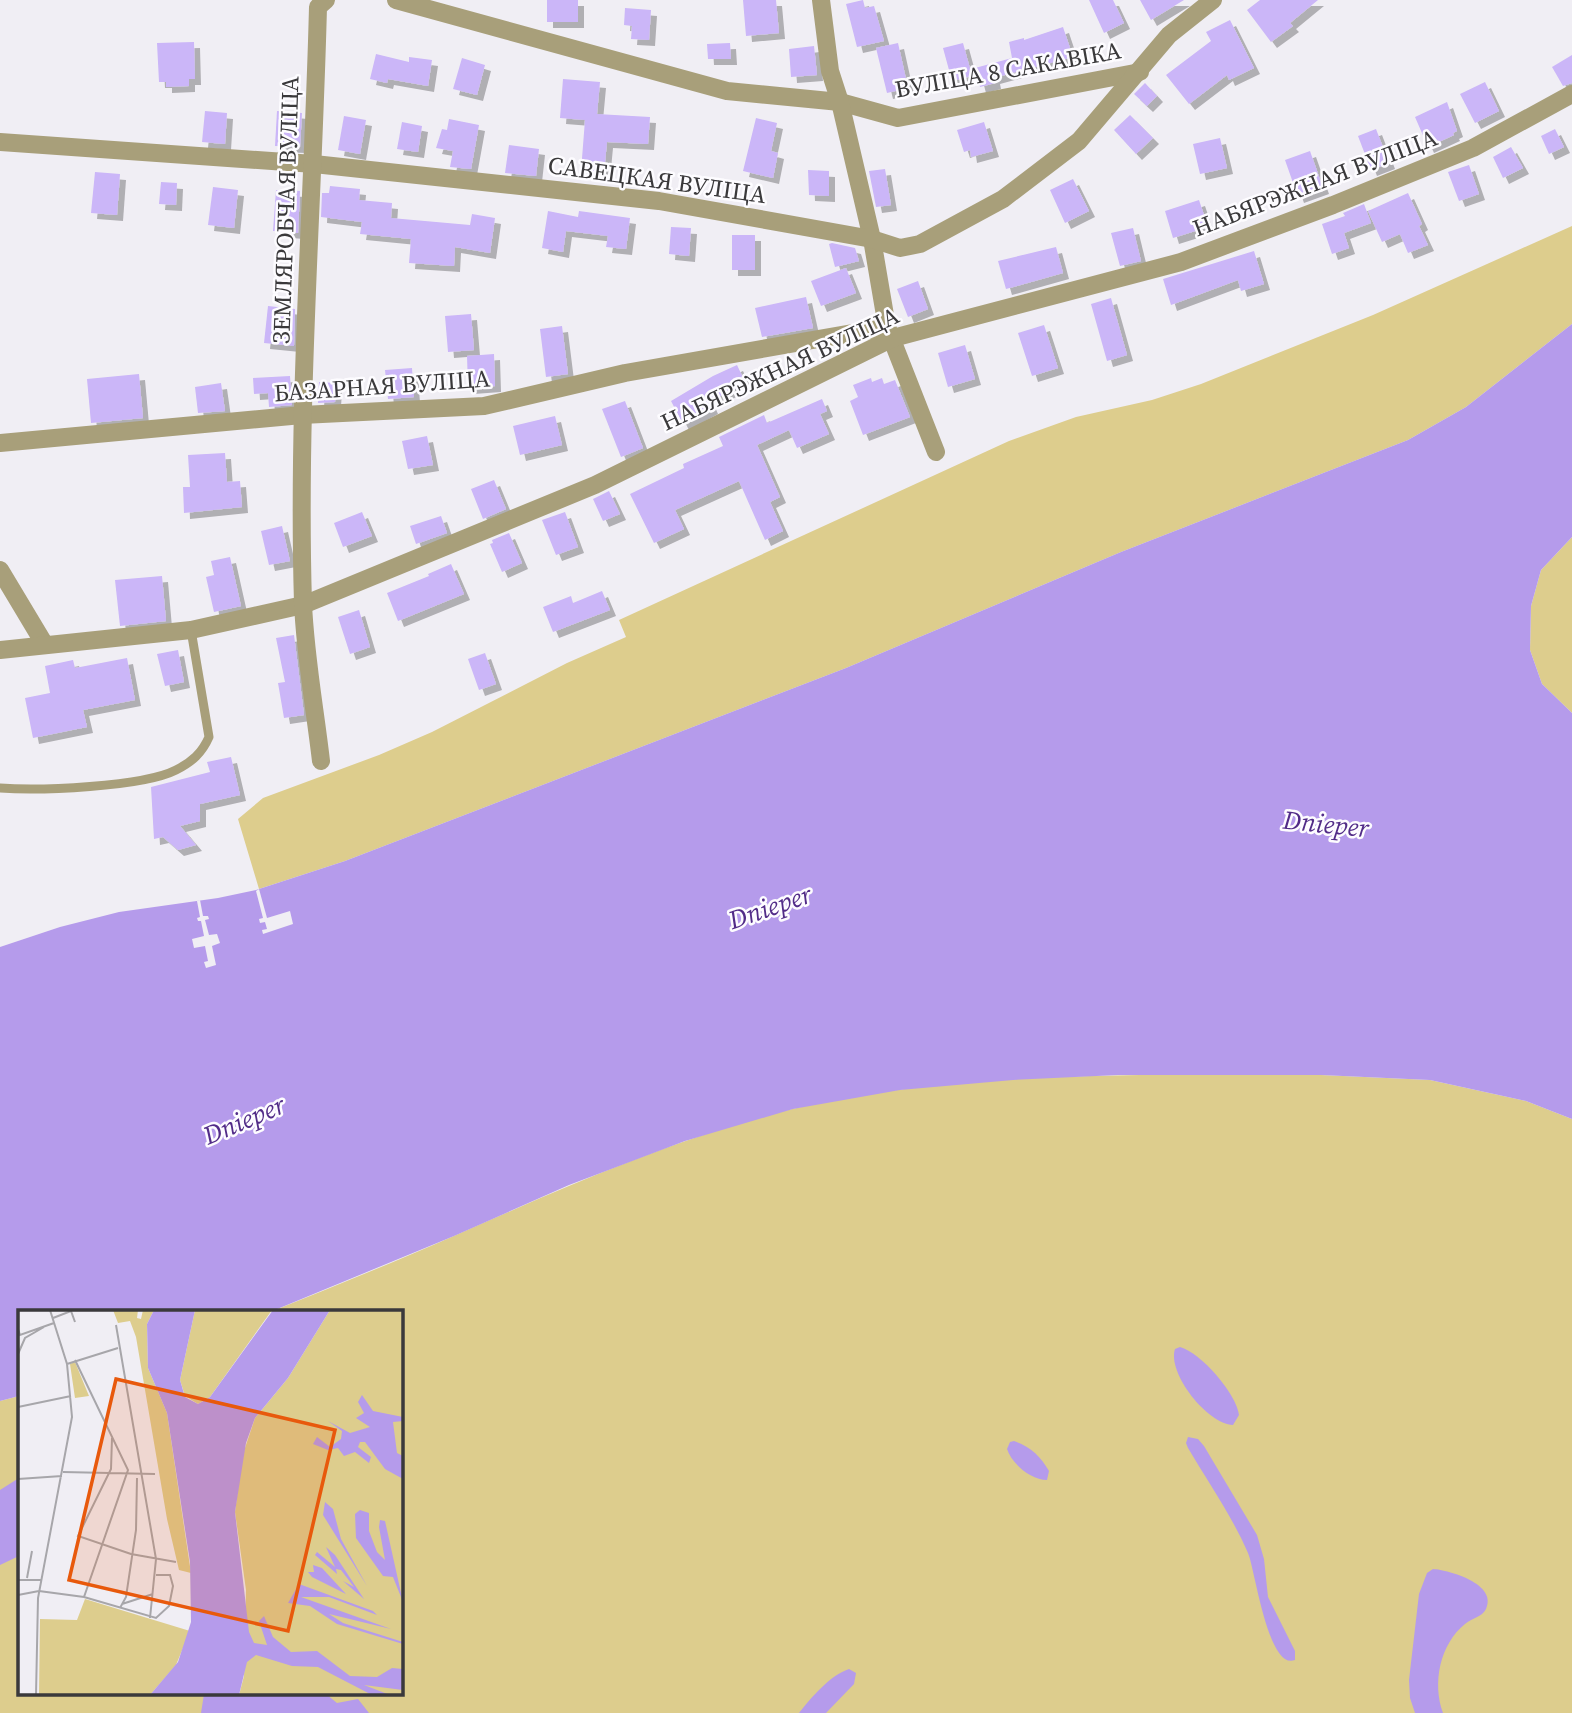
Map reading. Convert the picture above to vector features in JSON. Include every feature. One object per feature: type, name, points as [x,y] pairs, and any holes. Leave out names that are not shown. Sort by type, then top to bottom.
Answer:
[{"type":"street","name":"ЗЕМЛЯРОБЧАЯ ВУЛІЦА","points":[[321,761],[303,605],[302,415],[314,164],[318,7],[326,0]]},
{"type":"street","name":"ВУЛІЦА 8 САКАВІКА","points":[[396,0],[727,91],[840,102],[898,118],[1140,72]]},
{"type":"street","points":[[821,0],[830,71],[840,102],[872,239],[890,332],[936,452]]},
{"type":"street","name":"САВЕЦКАЯ ВУЛІЦА","points":[[0,142],[314,164],[659,201],[872,239],[900,248],[920,244],[1003,199],[1079,141],[1169,35],[1213,0]]},
{"type":"street","name":"НАБЯРЭЖНАЯ ВУЛІЦА","points":[[0,650],[191,629],[303,605],[595,485],[890,332],[1181,262],[1333,205],[1473,148],[1572,94]]},
{"type":"street","name":"БАЗАРНАЯ ВУЛІЦА","points":[[0,443],[302,415],[484,406],[625,373],[890,332]]},
{"type":"street","points":[[0,570],[44,645]]},
{"type":"lane","points":[[0,788],[27,790],[138,780],[175,771],[203,751],[209,737],[191,629]]},
{"type":"shaded area","points":[[1572,226],[1572,324],[1466,407],[1408,440],[1121,552],[846,668],[345,861],[259,889],[238,819],[263,798],[379,755],[432,732],[567,663],[626,637],[619,620],[1009,441],[1076,417],[1152,400],[1201,384],[1373,315]]},
{"type":"shaded area","points":[[1572,537],[1572,713],[1542,684],[1530,650],[1531,606],[1541,570]]},
{"type":"shaded area","points":[[1213,1074],[1430,1080],[1526,1101],[1572,1119],[1572,1713],[0,1713],[0,1401],[18,1396],[18,1696],[402,1696],[402,1310],[275,1310],[621,1165],[748,1121],[844,1098],[896,1090],[1054,1077]]},
{"type":"water","name":"Dnieper","points":[[1572,324],[1572,537],[1541,570],[1531,606],[1530,650],[1542,684],[1572,713],[1572,1119],[1526,1101],[1430,1080],[1321,1075],[1118,1075],[1013,1080],[900,1090],[793,1109],[685,1141],[569,1185],[275,1310],[18,1310],[18,1396],[0,1401],[0,947],[60,927],[119,912],[256,890],[345,861],[846,668],[1121,552],[1408,440],[1466,407]]},
{"type":"water","points":[[1180,1347],[1198,1357],[1225,1385],[1239,1415],[1233,1425],[1212,1416],[1191,1396],[1177,1371],[1174,1359],[1175,1349]]},
{"type":"water","points":[[1188,1437],[1198,1439],[1204,1446],[1257,1535],[1264,1559],[1268,1597],[1295,1651],[1295,1660],[1286,1659],[1277,1650],[1264,1617],[1248,1553],[1227,1512],[1188,1448]]},
{"type":"water","points":[[1014,1441],[1030,1449],[1042,1461],[1049,1471],[1047,1480],[1029,1474],[1013,1460],[1007,1449],[1010,1442]]},
{"type":"water","points":[[18,1479],[18,1556],[0,1565],[0,1490]]},
{"type":"water","points":[[1433,1569],[1470,1580],[1485,1592],[1488,1600],[1484,1612],[1456,1632],[1444,1653],[1438,1689],[1443,1713],[1415,1713],[1410,1698],[1409,1680],[1419,1594],[1427,1573]]},
{"type":"water","points":[[849,1669],[856,1673],[854,1684],[826,1713],[799,1713],[828,1682]]},
{"type":"water","points":[[204,1696],[328,1696],[337,1703],[358,1699],[369,1713],[201,1713]]},
{"type":"pier","points":[[259,889],[267,918],[290,911],[293,924],[263,934],[262,930],[267,929],[265,922],[260,923],[259,919],[263,918],[256,891]]},
{"type":"pier","points":[[200,900],[203,916],[208,916],[209,919],[205,920],[209,935],[217,934],[220,943],[212,946],[216,965],[206,968],[204,962],[208,961],[205,946],[194,948],[192,939],[204,936],[201,921],[197,918],[200,917],[197,901]]},
{"type":"building","points":[[547,0],[578,0],[578,22],[547,22]]},
{"type":"building","points":[[743,0],[776,0],[779,33],[746,36]]},
{"type":"building","points":[[863,0],[865,8],[874,6],[884,41],[857,47],[846,4]]},
{"type":"building","points":[[1089,0],[1113,0],[1124,23],[1104,33]]},
{"type":"building","points":[[1140,0],[1184,0],[1151,20]]},
{"type":"building","points":[[1260,0],[1318,0],[1290,23],[1293,26],[1271,42],[1247,10]]},
{"type":"building","points":[[625,8],[651,10],[649,40],[631,39],[632,26],[624,25]]},
{"type":"building","points":[[1230,20],[1254,68],[1229,80],[1227,75],[1189,104],[1166,75],[1211,41],[1206,32]]},
{"type":"building","points":[[1063,27],[1073,57],[994,78],[995,83],[980,87],[975,68],[1012,58],[1009,42]]},
{"type":"building","points":[[194,42],[195,79],[189,79],[189,86],[166,87],[166,82],[159,82],[157,43]]},
{"type":"building","points":[[730,43],[731,59],[708,59],[707,44]]},
{"type":"building","points":[[898,43],[908,88],[887,93],[876,48]]},
{"type":"building","points":[[963,43],[972,76],[952,81],[943,48]]},
{"type":"building","points":[[814,46],[817,75],[791,77],[789,49]]},
{"type":"building","points":[[376,54],[409,62],[409,57],[432,60],[428,86],[388,79],[387,83],[370,79]]},
{"type":"building","points":[[1572,55],[1572,83],[1563,86],[1552,67]]},
{"type":"building","points":[[462,58],[485,65],[477,95],[453,89]]},
{"type":"building","points":[[563,79],[600,82],[597,114],[650,117],[648,144],[607,142],[604,173],[581,171],[585,120],[560,118]]},
{"type":"building","points":[[1485,82],[1499,111],[1475,123],[1460,94]]},
{"type":"building","points":[[1145,83],[1157,96],[1147,106],[1134,94]]},
{"type":"building","points":[[1447,102],[1457,131],[1428,147],[1415,117]]},
{"type":"building","points":[[205,111],[227,113],[225,144],[202,142]]},
{"type":"building","points":[[277,111],[302,113],[300,147],[275,146]]},
{"type":"building","points":[[1130,115],[1153,138],[1136,154],[1114,130]]},
{"type":"building","points":[[344,116],[366,120],[360,154],[338,150]]},
{"type":"building","points":[[756,118],[777,123],[771,151],[778,153],[773,178],[743,171]]},
{"type":"building","points":[[449,119],[479,125],[471,169],[450,167],[453,151],[436,148],[442,129],[447,130]]},
{"type":"building","points":[[402,122],[422,126],[418,152],[397,149]]},
{"type":"building","points":[[984,122],[993,151],[971,157],[970,150],[964,152],[957,130]]},
{"type":"building","points":[[1376,129],[1389,163],[1371,170],[1358,136]]},
{"type":"building","points":[[1555,129],[1564,147],[1549,154],[1541,136]]},
{"type":"building","points":[[1220,138],[1227,168],[1200,174],[1193,144]]},
{"type":"building","points":[[509,145],[539,149],[536,176],[505,173]]},
{"type":"building","points":[[1511,147],[1523,168],[1503,178],[1493,157]]},
{"type":"building","points":[[1310,151],[1323,188],[1298,197],[1285,160]]},
{"type":"building","points":[[1469,165],[1479,194],[1459,201],[1448,172]]},
{"type":"building","points":[[885,169],[891,205],[876,207],[869,171]]},
{"type":"building","points":[[808,170],[829,171],[829,196],[809,195]]},
{"type":"building","points":[[95,172],[120,174],[117,215],[91,213]]},
{"type":"building","points":[[1073,179],[1089,211],[1065,223],[1050,190]]},
{"type":"building","points":[[161,182],[177,183],[176,205],[159,204]]},
{"type":"building","points":[[330,186],[360,189],[359,200],[392,203],[391,218],[470,225],[472,214],[495,218],[490,253],[455,247],[454,266],[409,263],[411,239],[360,234],[362,222],[321,217],[322,193],[329,193]]},
{"type":"building","points":[[213,187],[238,190],[234,228],[208,225]]},
{"type":"building","points":[[276,190],[300,191],[298,233],[273,231]]},
{"type":"building","points":[[1408,193],[1428,245],[1408,253],[1400,234],[1382,242],[1368,211]]},
{"type":"building","points":[[1199,200],[1208,227],[1173,238],[1165,211]]},
{"type":"building","points":[[1364,204],[1371,223],[1344,233],[1349,248],[1332,254],[1322,224],[1345,216],[1343,213]]},
{"type":"building","points":[[548,211],[578,217],[579,211],[630,218],[626,249],[606,247],[608,236],[566,231],[563,252],[542,248]]},
{"type":"building","points":[[671,227],[691,228],[689,256],[669,254]]},
{"type":"building","points":[[1133,228],[1141,261],[1120,266],[1111,233]]},
{"type":"building","points":[[732,235],[755,235],[755,270],[732,270]]},
{"type":"building","points":[[829,244],[855,248],[859,261],[835,267]]},
{"type":"building","points":[[1056,247],[1063,273],[1006,289],[998,261]]},
{"type":"building","points":[[1254,251],[1264,284],[1241,291],[1238,280],[1171,305],[1163,279]]},
{"type":"building","points":[[846,268],[856,293],[821,306],[811,281]]},
{"type":"building","points":[[918,281],[928,309],[908,317],[897,289]]},
{"type":"building","points":[[806,297],[813,328],[762,337],[755,308]]},
{"type":"building","points":[[1111,298],[1127,355],[1107,361],[1091,304]]},
{"type":"building","points":[[268,306],[295,309],[294,346],[264,343]]},
{"type":"building","points":[[471,314],[474,350],[448,352],[445,316]]},
{"type":"building","points":[[1044,325],[1058,368],[1032,376],[1018,333]]},
{"type":"building","points":[[562,326],[568,374],[546,377],[540,329]]},
{"type":"building","points":[[965,345],[975,379],[948,387],[938,353]]},
{"type":"building","points":[[494,354],[495,386],[468,388],[467,356]]},
{"type":"building","points":[[737,365],[746,384],[709,401],[712,408],[683,424],[671,401]]},
{"type":"building","points":[[412,368],[414,397],[388,399],[385,370]]},
{"type":"building","points":[[139,374],[143,418],[91,423],[87,379]]},
{"type":"building","points":[[290,376],[292,405],[269,407],[268,393],[254,394],[253,378]]},
{"type":"building","points":[[871,378],[872,382],[882,378],[884,384],[895,380],[910,417],[863,435],[850,401],[858,397],[853,385]]},
{"type":"building","points":[[319,382],[336,383],[335,402],[318,403]]},
{"type":"building","points":[[221,383],[225,411],[198,413],[195,387]]},
{"type":"building","points":[[822,399],[827,411],[820,414],[829,434],[797,448],[789,430],[757,445],[780,497],[770,502],[783,531],[765,540],[739,481],[675,510],[684,529],[654,543],[630,494],[684,468],[683,464],[723,446],[719,437],[764,415],[767,423]]},
{"type":"building","points":[[625,401],[643,448],[621,457],[602,409]]},
{"type":"building","points":[[555,416],[562,445],[520,455],[513,426]]},
{"type":"building","points":[[427,436],[433,465],[408,469],[402,441]]},
{"type":"building","points":[[225,453],[227,482],[240,481],[242,507],[184,513],[183,487],[190,487],[188,455]]},
{"type":"building","points":[[494,480],[506,509],[483,519],[471,489]]},
{"type":"building","points":[[609,491],[620,514],[603,521],[593,499]]},
{"type":"building","points":[[362,512],[372,536],[343,547],[334,523]]},
{"type":"building","points":[[565,512],[578,547],[556,555],[542,520]]},
{"type":"building","points":[[441,516],[447,533],[416,544],[410,526]]},
{"type":"building","points":[[282,526],[290,561],[269,565],[261,531]]},
{"type":"building","points":[[509,533],[522,563],[502,572],[490,544],[493,543],[492,540]]},
{"type":"building","points":[[230,557],[241,606],[214,612],[206,577],[214,575],[211,561]]},
{"type":"building","points":[[451,564],[464,594],[398,621],[387,593]]},
{"type":"building","points":[[162,576],[166,621],[120,626],[115,580]]},
{"type":"building","points":[[602,591],[610,610],[553,632],[543,607],[571,596],[573,603]]},
{"type":"building","points":[[359,610],[370,647],[350,654],[338,617]]},
{"type":"building","points":[[294,635],[304,715],[284,718],[278,683],[285,682],[276,638]]},
{"type":"building","points":[[178,650],[184,682],[165,686],[157,654]]},
{"type":"building","points":[[485,653],[496,684],[479,690],[468,659]]},
{"type":"building","points":[[127,658],[135,700],[83,710],[87,727],[33,738],[25,698],[50,693],[45,666],[73,660],[75,668]]},
{"type":"building","points":[[231,757],[240,795],[200,804],[200,821],[180,826],[196,845],[178,850],[163,837],[154,839],[151,787],[210,772],[207,762]]}]
